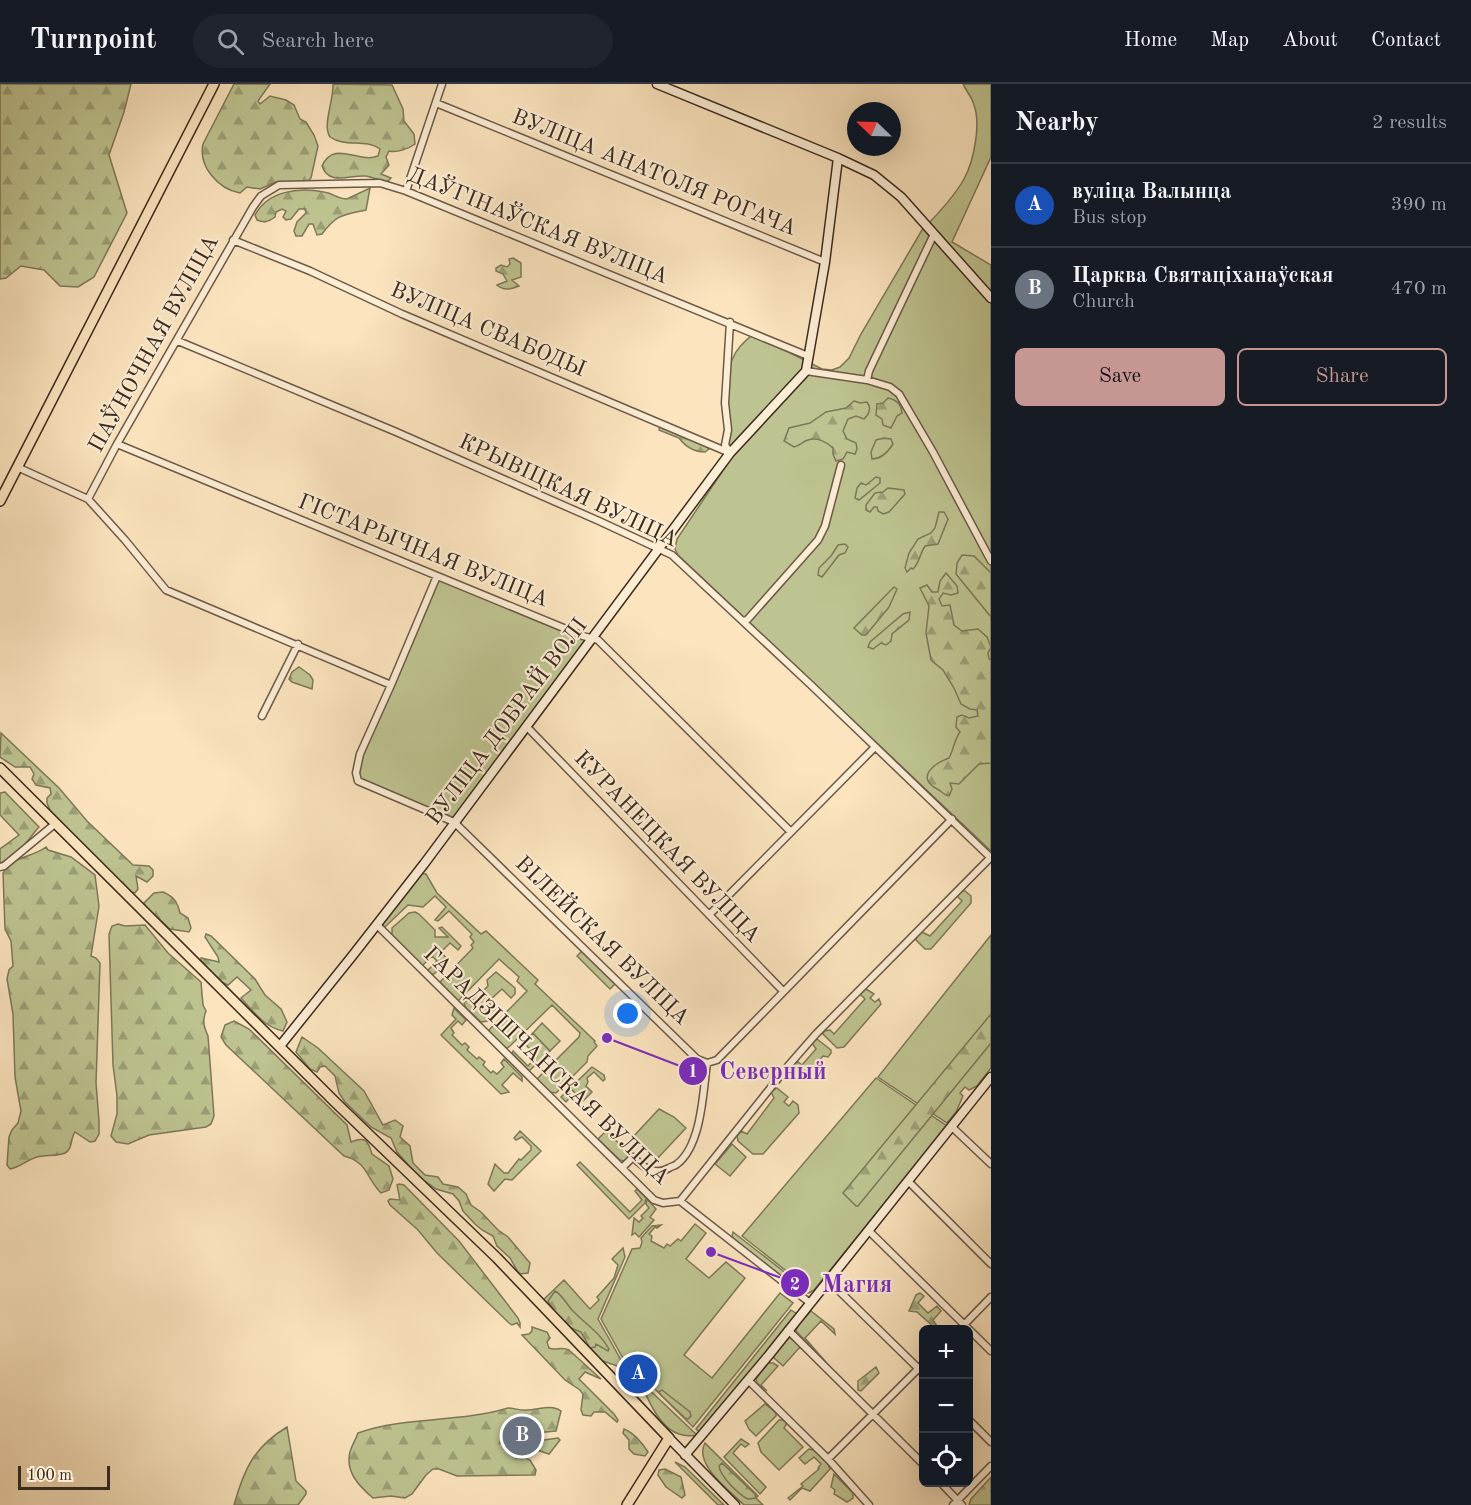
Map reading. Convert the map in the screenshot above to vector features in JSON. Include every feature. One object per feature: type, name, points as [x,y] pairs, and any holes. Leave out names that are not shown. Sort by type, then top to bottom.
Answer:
[{"type":"main road","points":[[0,501],[214,84]]},
{"type":"main road","points":[[0,768],[334,1101],[497,1258],[669,1438],[627,1505]]},
{"type":"street","points":[[406,191],[442,84]]},
{"type":"street","points":[[657,84],[874,175],[902,197],[991,298]]},
{"type":"street","name":"ВУЛІЦА АНАТОЛЯ РОГАЧА","points":[[436,103],[825,262]]},
{"type":"street","points":[[838,158],[825,262],[806,371],[867,380],[890,387],[899,394],[991,561]]},
{"type":"street","name":"ДАЎГІНАЎСКАЯ ВУЛІЦА","points":[[253,207],[261,196],[279,185],[380,183],[406,191],[730,322],[808,356]]},
{"type":"street","name":"ПАЎНОЧНАЯ ВУЛІЦА","points":[[88,499],[117,444],[253,207]]},
{"type":"street","points":[[867,380],[869,371],[934,234]]},
{"type":"street","name":"ВУЛІЦА СВАБОДЫ","points":[[233,240],[310,271],[402,314],[730,453]]},
{"type":"street","points":[[730,322],[725,403],[728,430],[725,445],[730,453]]},
{"type":"street","name":"КРЫВІЦКАЯ ВУЛІЦА","points":[[178,341],[394,431],[672,555],[991,857]]},
{"type":"street","name":"ВУЛІЦА ДОБРАЙ ВОЛІ","points":[[280,1046],[376,925],[527,727],[730,453],[806,371]]},
{"type":"street","name":"ГІСТАРЫЧНАЯ ВУЛІЦА","points":[[117,444],[598,640],[790,831]]},
{"type":"street","points":[[743,621],[747,620],[819,540],[825,526],[841,465]]},
{"type":"street","points":[[17,467],[88,499],[166,590],[391,685],[437,576]]},
{"type":"street","points":[[262,716],[298,644]]},
{"type":"street","name":"ВІЛЕЙСКАЯ ВУЛІЦА","points":[[391,685],[360,754],[356,772],[358,781],[454,822],[697,1059],[707,1063]]},
{"type":"street","name":"КУРАНЕЦКАЯ ВУЛІЦА","points":[[527,727],[783,991]]},
{"type":"street","points":[[708,915],[875,747]]},
{"type":"street","points":[[622,1168],[633,1157],[643,1167],[656,1172],[678,1164],[690,1148],[699,1122],[707,1063],[717,1060],[952,819]]},
{"type":"street","points":[[0,867],[56,823]]},
{"type":"street","points":[[680,1201],[816,1034],[991,857]]},
{"type":"street","name":"ГАРАДЗІШЧАНСКАЯ ВУЛІЦА","points":[[376,925],[656,1202],[680,1201],[810,1304]]},
{"type":"street","points":[[685,1455],[789,1330],[991,1077]]},
{"type":"street","points":[[952,1127],[991,1164]]},
{"type":"street","points":[[908,1181],[991,1264]]},
{"type":"street","points":[[868,1230],[960,1325]]},
{"type":"street","points":[[828,1280],[918,1368],[828,1459]]},
{"type":"street","points":[[964,1325],[991,1297]]},
{"type":"street","points":[[789,1330],[919,1461]]},
{"type":"street","points":[[973,1336],[991,1351]]},
{"type":"street","points":[[748,1380],[828,1459],[869,1505]]},
{"type":"street","points":[[973,1423],[991,1442]]},
{"type":"street","points":[[669,1438],[735,1505]]},
{"type":"street","points":[[944,1487],[958,1503],[991,1466]]},
{"type":"green space","points":[[0,84],[131,84],[109,155],[127,213],[94,277],[78,287],[60,286],[44,270],[21,266],[6,278],[0,279]]},
{"type":"green space","points":[[234,84],[270,84],[258,101],[260,104],[270,96],[286,100],[294,105],[300,119],[306,122],[314,135],[318,146],[311,178],[307,182],[276,182],[260,189],[247,187],[240,193],[224,187],[211,175],[204,160],[203,144]]},
{"type":"green space","points":[[333,84],[392,85],[403,109],[404,121],[414,134],[415,144],[402,150],[389,151],[386,157],[389,165],[381,174],[391,178],[388,181],[365,176],[334,178],[325,172],[322,166],[333,154],[370,158],[378,156],[380,149],[368,144],[342,142],[330,137],[327,126]]},
{"type":"green space","points":[[963,84],[991,84],[991,157],[952,242],[991,265],[991,851],[678,555],[675,549],[677,539],[737,446],[730,453],[725,445],[727,378],[736,352],[753,334],[822,369],[832,370],[840,367],[849,358],[922,230],[950,199],[968,171],[977,122],[973,102]]},
{"type":"green space","points":[[370,188],[366,210],[341,216],[322,234],[317,235],[313,224],[309,224],[302,236],[296,236],[294,231],[297,222],[306,213],[305,209],[299,209],[291,219],[286,220],[283,217],[286,211],[282,209],[266,222],[257,220],[255,215],[268,201],[285,193],[304,190],[347,199]]},
{"type":"green space","points":[[513,258],[521,263],[521,277],[512,280],[519,286],[505,289],[497,285],[507,281],[503,274],[496,271],[496,268],[501,265],[507,267],[510,264],[509,259]]},
{"type":"green space","points":[[888,398],[898,403],[902,413],[897,416],[891,428],[883,425],[882,419],[876,415],[877,404],[883,403]]},
{"type":"green space","points":[[854,401],[867,402],[870,409],[864,419],[856,416],[848,419],[843,431],[847,439],[856,443],[855,454],[847,452],[843,459],[836,461],[833,448],[822,441],[808,440],[794,447],[784,441],[789,428],[810,423],[826,412],[846,408]]},
{"type":"green space","points":[[660,426],[709,449],[705,452],[694,450],[679,438],[659,430]]},
{"type":"green space","points":[[891,439],[893,444],[879,458],[872,459],[871,452],[876,440]]},
{"type":"green space","points":[[876,477],[880,478],[880,483],[859,500],[855,498],[857,488],[861,483],[866,485]]},
{"type":"green space","points":[[888,488],[904,490],[905,494],[889,512],[883,514],[878,511],[877,507],[870,512],[866,510],[866,505],[875,493],[883,492]]},
{"type":"green space","points":[[939,512],[944,512],[948,519],[938,544],[925,546],[913,569],[907,572],[905,568],[909,553],[918,539],[931,533],[935,528]]},
{"type":"green space","points":[[845,544],[848,547],[845,553],[839,555],[822,577],[818,575],[819,568],[838,545]]},
{"type":"green space","points":[[962,555],[974,556],[991,573],[991,617],[956,574],[957,563]]},
{"type":"green space","points":[[946,573],[957,586],[958,593],[951,595],[943,593],[939,599],[942,606],[950,605],[954,625],[962,631],[978,629],[987,637],[991,647],[988,653],[991,660],[991,763],[979,764],[959,784],[950,783],[952,789],[949,796],[931,784],[927,775],[938,763],[949,758],[960,732],[956,727],[957,717],[978,716],[977,710],[961,704],[943,670],[931,660],[926,633],[929,606],[920,588],[927,585],[932,592],[938,592],[940,581]]},
{"type":"green space","points":[[437,576],[591,638],[454,822],[358,781],[360,754]]},
{"type":"green space","points":[[894,587],[897,589],[889,607],[866,635],[862,635],[854,628]]},
{"type":"green space","points":[[910,612],[909,620],[892,634],[891,641],[886,645],[881,643],[873,649],[868,647],[870,642],[903,614]]},
{"type":"green space","points":[[299,667],[313,680],[312,689],[289,679],[292,672]]},
{"type":"green space","points":[[1,733],[59,788],[87,821],[133,865],[149,866],[153,870],[153,876],[147,882],[136,876],[138,889],[135,893],[122,885],[50,810],[47,798],[51,794],[50,788],[36,785],[32,779],[34,774],[30,767],[15,767],[0,757]]},
{"type":"green space","points":[[5,792],[39,827],[17,853],[0,863],[0,849],[19,835],[0,815],[0,793]]},
{"type":"green space","points":[[46,847],[48,850],[71,857],[95,875],[99,906],[91,956],[100,963],[96,1083],[99,1134],[95,1141],[90,1142],[75,1132],[69,1149],[65,1153],[37,1157],[10,1169],[7,1165],[9,1137],[18,1123],[21,1111],[15,1077],[13,1014],[7,979],[9,970],[13,966],[11,941],[5,929],[3,873],[11,863]]},
{"type":"green space","points":[[420,873],[426,874],[437,893],[481,934],[486,931],[538,980],[535,984],[595,1041],[597,1046],[588,1056],[587,1062],[556,1093],[550,1092],[537,1079],[579,1037],[580,1033],[552,1005],[505,1049],[490,1034],[489,1030],[527,991],[517,981],[519,977],[499,959],[459,1000],[456,1000],[440,982],[473,948],[471,945],[474,942],[470,937],[472,934],[449,911],[438,921],[435,920],[446,907],[435,896],[423,907],[408,905],[386,926],[381,924]]},
{"type":"green space","points":[[962,891],[971,896],[971,903],[931,949],[925,949],[916,940],[917,936],[922,932],[930,936],[962,901],[957,896]]},
{"type":"green space","points":[[163,892],[176,902],[180,913],[188,918],[191,928],[189,932],[170,929],[146,907],[144,903],[154,893]]},
{"type":"green space","points":[[415,912],[435,930],[435,937],[448,937],[439,928],[442,927],[461,946],[458,950],[450,943],[441,952],[448,960],[434,974],[427,971],[437,961],[432,956],[422,966],[392,936],[392,928],[409,913]]},
{"type":"green space","points":[[118,924],[145,925],[168,953],[201,982],[203,1005],[206,1011],[204,1024],[208,1036],[214,1116],[211,1124],[206,1127],[149,1135],[128,1144],[116,1142],[111,1136],[117,1114],[117,1096],[113,1065],[109,934],[112,926]]},
{"type":"green space","points":[[206,934],[211,936],[255,979],[265,995],[281,1009],[287,1022],[283,1031],[270,1026],[241,998],[251,990],[237,977],[228,985],[219,981],[201,961],[201,958],[219,962],[205,937]]},
{"type":"green space","points":[[991,935],[991,1068],[977,1086],[969,1090],[965,1087],[960,1093],[963,1096],[956,1112],[947,1123],[878,1077]]},
{"type":"green space","points":[[582,951],[615,984],[610,989],[577,956]]},
{"type":"green space","points":[[496,972],[515,988],[515,994],[511,998],[502,989],[488,1002],[497,1011],[488,1021],[481,1022],[466,1008],[464,1003],[469,998],[474,1000],[488,986],[487,980]]},
{"type":"green space","points":[[866,989],[874,994],[870,998],[875,1002],[879,999],[881,1004],[844,1047],[837,1048],[823,1034],[824,1031],[830,1030],[834,1034],[865,999],[860,994]]},
{"type":"green space","points":[[454,1008],[466,1020],[462,1025],[458,1021],[451,1028],[454,1033],[452,1035],[462,1045],[465,1043],[469,1047],[467,1050],[477,1059],[479,1057],[485,1062],[483,1065],[491,1073],[493,1071],[497,1074],[504,1067],[501,1063],[504,1059],[522,1077],[522,1081],[513,1073],[502,1085],[509,1092],[501,1094],[441,1035],[456,1019],[452,1015]]},
{"type":"green space","points":[[991,1014],[991,1043],[856,1206],[843,1193]]},
{"type":"green space","points":[[234,1021],[249,1029],[347,1125],[351,1142],[366,1141],[372,1154],[389,1166],[393,1179],[389,1190],[381,1193],[358,1162],[344,1156],[226,1045],[221,1037],[225,1025]]},
{"type":"green space","points":[[542,1023],[560,1041],[550,1051],[533,1033]]},
{"type":"green space","points":[[533,1033],[550,1051],[529,1071],[512,1053],[513,1051],[528,1066],[537,1056],[523,1042]]},
{"type":"green space","points":[[302,1037],[318,1048],[364,1091],[383,1125],[395,1120],[403,1126],[400,1137],[410,1146],[413,1163],[425,1175],[438,1177],[443,1184],[458,1187],[466,1194],[471,1205],[508,1237],[530,1263],[528,1273],[519,1274],[510,1258],[497,1246],[493,1236],[475,1224],[463,1211],[453,1194],[436,1189],[418,1176],[397,1152],[391,1138],[371,1127],[345,1102],[339,1093],[335,1076],[325,1066],[320,1067],[317,1072],[310,1069],[296,1052]]},
{"type":"green space","points":[[817,1039],[831,1050],[831,1053],[828,1057],[823,1056],[817,1063],[818,1069],[809,1078],[795,1068],[794,1064],[798,1062],[802,1065],[816,1049],[812,1043]]},
{"type":"green space","points":[[592,1067],[604,1075],[605,1079],[603,1081],[594,1072],[587,1078],[586,1086],[592,1092],[583,1101],[571,1089],[569,1092],[572,1095],[566,1102],[561,1097]]},
{"type":"green space","points":[[876,1078],[947,1126],[814,1290],[804,1293],[808,1288],[742,1236]]},
{"type":"green space","points":[[777,1088],[788,1097],[784,1102],[789,1106],[793,1101],[798,1105],[799,1113],[763,1154],[753,1154],[738,1141],[737,1136],[741,1131],[747,1134],[774,1098],[771,1092]]},
{"type":"green space","points":[[659,1109],[674,1117],[686,1128],[656,1160],[632,1138]]},
{"type":"green space","points":[[520,1131],[541,1151],[512,1180],[505,1179],[494,1191],[488,1184],[495,1164],[504,1173],[508,1173],[519,1159],[521,1160],[531,1150],[531,1146],[522,1137],[516,1140],[514,1138]]},
{"type":"green space","points":[[606,1131],[632,1156],[624,1161],[620,1160],[598,1139]]},
{"type":"green space","points":[[732,1144],[746,1157],[730,1176],[715,1164]]},
{"type":"green space","points":[[580,1162],[630,1212],[642,1200],[635,1191],[637,1189],[646,1198],[645,1203],[629,1219],[577,1165]]},
{"type":"green space","points":[[397,1185],[404,1185],[459,1241],[518,1318],[520,1327],[517,1323],[512,1325],[509,1323],[437,1253],[418,1230],[390,1205],[388,1201],[390,1199],[400,1200]]},
{"type":"green space","points":[[647,1199],[656,1209],[650,1217],[654,1220],[639,1237],[635,1233],[632,1235],[634,1218],[639,1222],[643,1218],[641,1216],[649,1208],[646,1204]]},
{"type":"green space","points":[[695,1224],[706,1233],[686,1259],[709,1278],[726,1262],[745,1278],[684,1355],[712,1378],[780,1293],[793,1303],[693,1427],[633,1365],[629,1369],[601,1319],[632,1249],[640,1248],[641,1238],[652,1226],[661,1225],[655,1227],[649,1234],[652,1236],[651,1241],[664,1248],[678,1239],[681,1241]]},
{"type":"green space","points":[[733,1232],[805,1288],[802,1293],[734,1239]]},
{"type":"green space","points":[[623,1248],[625,1257],[598,1319],[626,1369],[600,1360],[540,1303],[564,1280],[590,1309],[599,1300],[597,1297],[614,1278],[618,1265],[612,1259]]},
{"type":"green space","points":[[555,1291],[601,1338],[609,1349],[608,1351],[596,1344],[595,1347],[590,1348],[581,1332],[571,1328],[554,1311],[548,1301]]},
{"type":"green space","points":[[920,1293],[924,1296],[918,1303],[928,1313],[937,1306],[941,1311],[933,1320],[936,1325],[932,1325],[917,1312],[909,1311],[916,1295]]},
{"type":"green space","points":[[791,1310],[797,1314],[700,1433],[696,1429]]},
{"type":"green space","points":[[811,1311],[834,1329],[835,1334],[821,1321],[805,1338],[831,1368],[796,1331],[798,1325]]},
{"type":"green space","points":[[532,1327],[547,1332],[550,1338],[547,1342],[549,1348],[569,1350],[601,1379],[585,1372],[579,1379],[614,1414],[617,1422],[605,1412],[594,1412],[591,1416],[583,1415],[581,1410],[583,1394],[580,1390],[565,1380],[522,1335],[529,1334]]},
{"type":"green space","points":[[789,1337],[820,1363],[819,1365],[800,1347],[783,1366],[774,1358],[773,1356]]},
{"type":"green space","points":[[768,1363],[778,1366],[761,1385],[767,1391],[757,1383],[756,1379]]},
{"type":"green space","points":[[876,1367],[879,1373],[861,1391],[858,1390],[858,1381]]},
{"type":"green space","points":[[640,1381],[697,1435],[686,1436],[676,1433],[660,1420]]},
{"type":"green space","points":[[662,1390],[690,1412],[691,1416],[688,1419],[661,1395],[659,1392]]},
{"type":"green space","points":[[765,1404],[776,1412],[776,1416],[756,1436],[745,1421]]},
{"type":"green space","points":[[508,1408],[524,1410],[549,1408],[561,1411],[556,1431],[535,1433],[533,1423],[521,1419],[509,1450],[530,1460],[536,1470],[535,1475],[457,1476],[433,1469],[412,1494],[405,1498],[391,1496],[373,1498],[351,1472],[350,1452],[358,1433],[395,1424],[471,1416]]},
{"type":"green space","points":[[779,1420],[787,1423],[784,1428],[803,1447],[779,1470],[761,1452],[758,1443]]},
{"type":"green space","points":[[287,1427],[296,1481],[306,1491],[306,1494],[298,1505],[234,1505],[246,1470],[258,1451]]},
{"type":"green space","points":[[624,1429],[634,1435],[643,1445],[648,1452],[645,1456],[634,1454],[629,1449],[629,1440],[623,1433]]},
{"type":"green space","points":[[558,1438],[560,1440],[549,1454],[534,1449],[537,1441]]},
{"type":"green space","points":[[741,1439],[749,1444],[745,1447],[741,1444],[733,1453],[766,1487],[760,1494],[724,1457]]},
{"type":"green space","points":[[705,1443],[758,1496],[756,1498],[763,1505],[744,1505],[722,1485],[704,1460]]},
{"type":"green space","points":[[809,1449],[822,1456],[830,1469],[810,1491],[802,1488],[790,1500],[788,1498],[803,1486],[801,1484],[819,1469],[821,1464],[814,1457],[805,1464],[799,1458]]},
{"type":"green space","points":[[675,1462],[685,1467],[724,1505],[718,1505]]},
{"type":"green space","points":[[722,1463],[755,1494],[756,1498],[748,1499],[731,1485],[720,1470],[719,1466]]},
{"type":"green space","points":[[665,1469],[681,1477],[685,1495],[682,1498],[666,1487],[658,1475],[659,1470]]},
{"type":"green space","points":[[834,1474],[853,1493],[853,1498],[847,1502],[834,1494],[835,1490],[831,1487]]},
{"type":"green space","points":[[991,1477],[991,1505],[969,1505],[971,1499]]},
{"type":"place","name":"Северный","points":[[607,1038]]},
{"type":"place","name":"Магия","points":[[711,1252]]},
{"type":"place","name":"вуліца Валынца","points":[[638,1374]]},
{"type":"place","name":"Царква Святаціханаўская","points":[[522,1436]]}]
